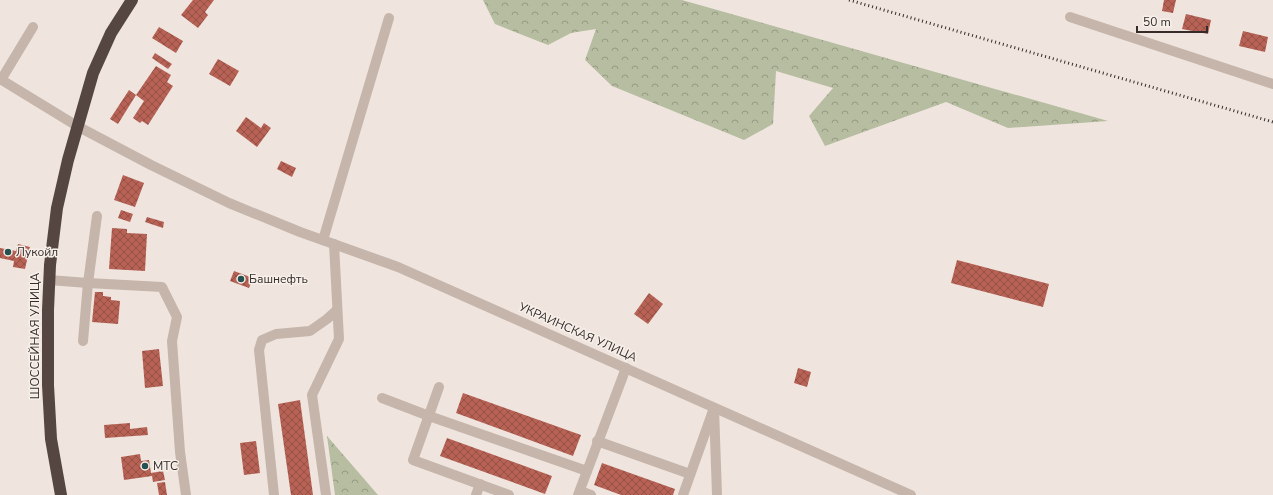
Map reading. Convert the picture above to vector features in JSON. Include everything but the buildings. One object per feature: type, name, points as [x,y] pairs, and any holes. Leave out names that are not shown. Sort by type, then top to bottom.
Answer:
[{"type":"highway","name":"ШОССЕЙНАЯ УЛИЦА","points":[[61,495],[51,439],[48,393],[49,280],[57,208],[77,126],[93,74],[111,33],[132,0]]},
{"type":"street","points":[[1070,17],[1273,84]]},
{"type":"street","points":[[323,240],[389,18]]},
{"type":"street","points":[[1,79],[33,27]]},
{"type":"street","name":"УКРАИНСКАЯ УЛИЦА","points":[[1,79],[77,126],[151,165],[229,203],[323,240],[398,267],[911,495]]},
{"type":"street","points":[[83,341],[88,284],[97,216]]},
{"type":"street","points":[[326,495],[312,394],[339,339],[334,244]]},
{"type":"street","points":[[49,280],[88,284],[162,287],[177,317],[172,341],[180,452],[186,495]]},
{"type":"street","points":[[274,495],[259,350],[262,340],[276,334],[310,331],[337,310]]},
{"type":"street","points":[[591,495],[579,493],[597,441],[626,368]]},
{"type":"street","points":[[438,387],[413,460],[509,495]]},
{"type":"street","points":[[382,398],[428,416],[587,471]]},
{"type":"street","points":[[683,495],[714,408]]},
{"type":"street","points":[[714,408],[717,495]]},
{"type":"street","points":[[597,441],[690,474]]},
{"type":"street","points":[[476,495],[480,484]]},
{"type":"green space","points":[[483,0],[682,0],[1108,121],[1008,128],[946,102],[825,146],[809,116],[833,88],[776,71],[773,124],[744,140],[612,86],[585,60],[596,29],[571,33],[548,45],[495,24]]},
{"type":"green space","points":[[327,436],[378,495],[335,495]]},
{"type":"railway","points":[[849,0],[1273,122]]},
{"type":"place","name":"Лукойл","points":[[8,252]]},
{"type":"place","name":"Башнефть","points":[[241,279]]},
{"type":"place","name":"МТС","points":[[145,466]]}]
